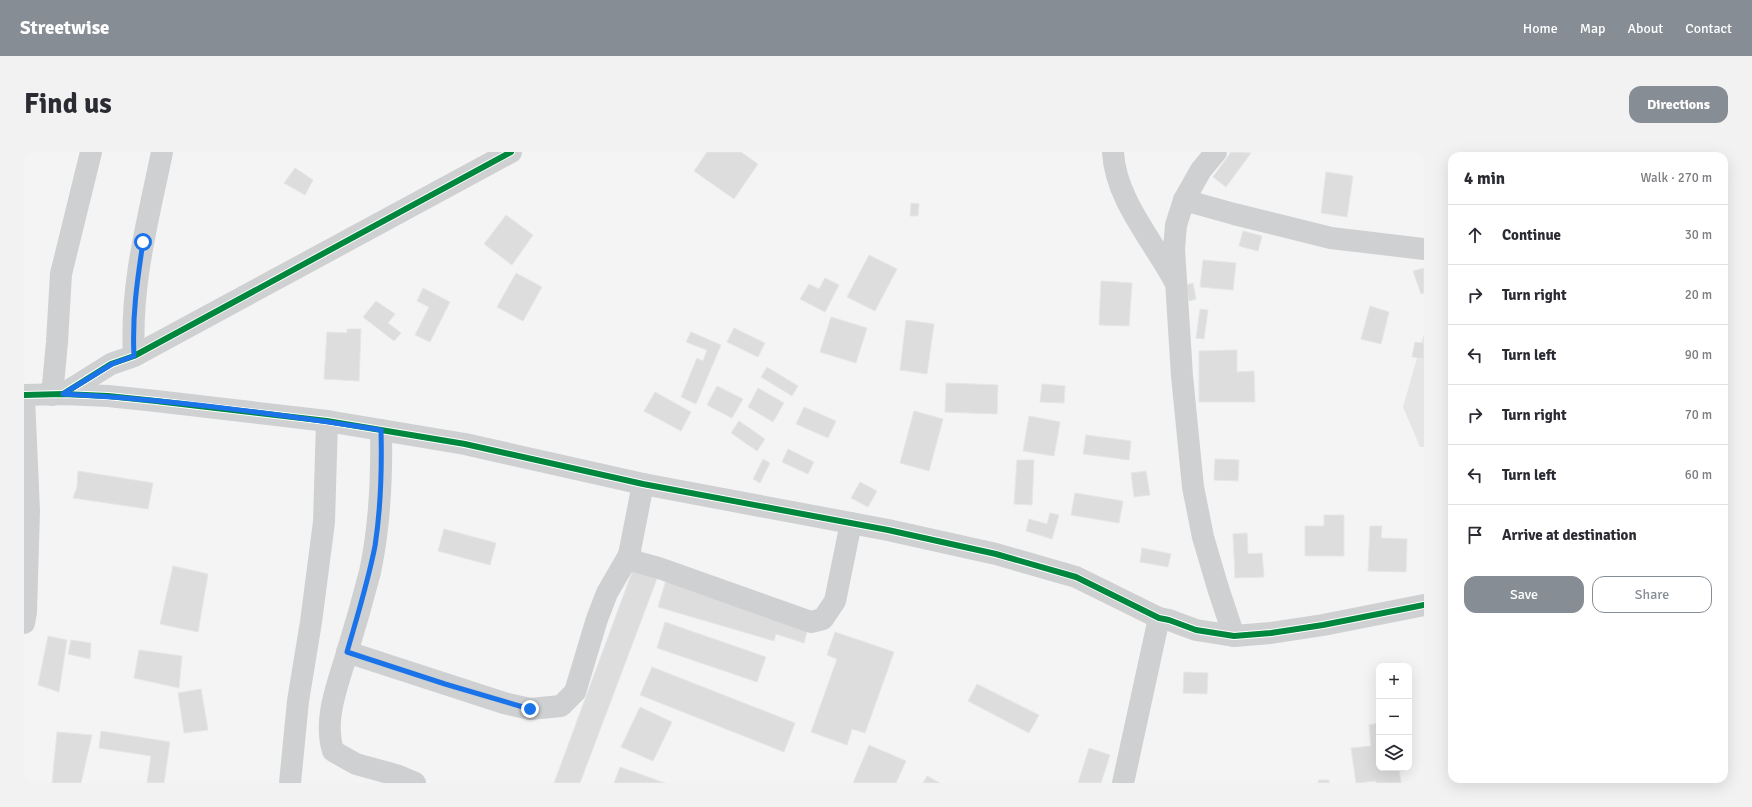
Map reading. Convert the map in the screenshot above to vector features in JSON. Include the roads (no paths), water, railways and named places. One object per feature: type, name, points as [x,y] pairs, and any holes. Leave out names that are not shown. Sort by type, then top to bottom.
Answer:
[{"type":"street","points":[[58,395],[58,342],[61,274],[91,152]]},
{"type":"street","points":[[134,356],[134,295],[143,242],[162,152]]},
{"type":"street","points":[[58,395],[112,364],[134,356],[511,152]]},
{"type":"street","points":[[1113,152],[1117,177],[1126,200],[1176,285]]},
{"type":"street","points":[[1216,152],[1201,170],[1184,200],[1176,225],[1174,249],[1193,487],[1206,545],[1234,636]]},
{"type":"street","points":[[1184,200],[1331,238],[1424,249]]},
{"type":"street","points":[[24,623],[26,612],[29,511],[24,396],[58,395],[108,396],[327,421],[465,444],[643,484],[851,523],[996,554],[1076,577],[1159,618],[1196,630],[1234,636],[1271,633],[1323,625],[1424,605]]},
{"type":"street","points":[[290,783],[298,701],[311,622],[324,522],[327,421]]},
{"type":"street","points":[[381,430],[382,480],[375,544],[369,573],[334,697],[329,739],[333,751],[356,764],[396,775],[415,783]]},
{"type":"street","points":[[347,652],[511,705],[530,709],[561,706],[575,692],[604,599],[629,555],[643,484]]},
{"type":"street","points":[[629,555],[636,562],[659,568],[811,622],[823,619],[836,601],[851,523]]},
{"type":"street","points":[[1123,783],[1159,618]]}]
